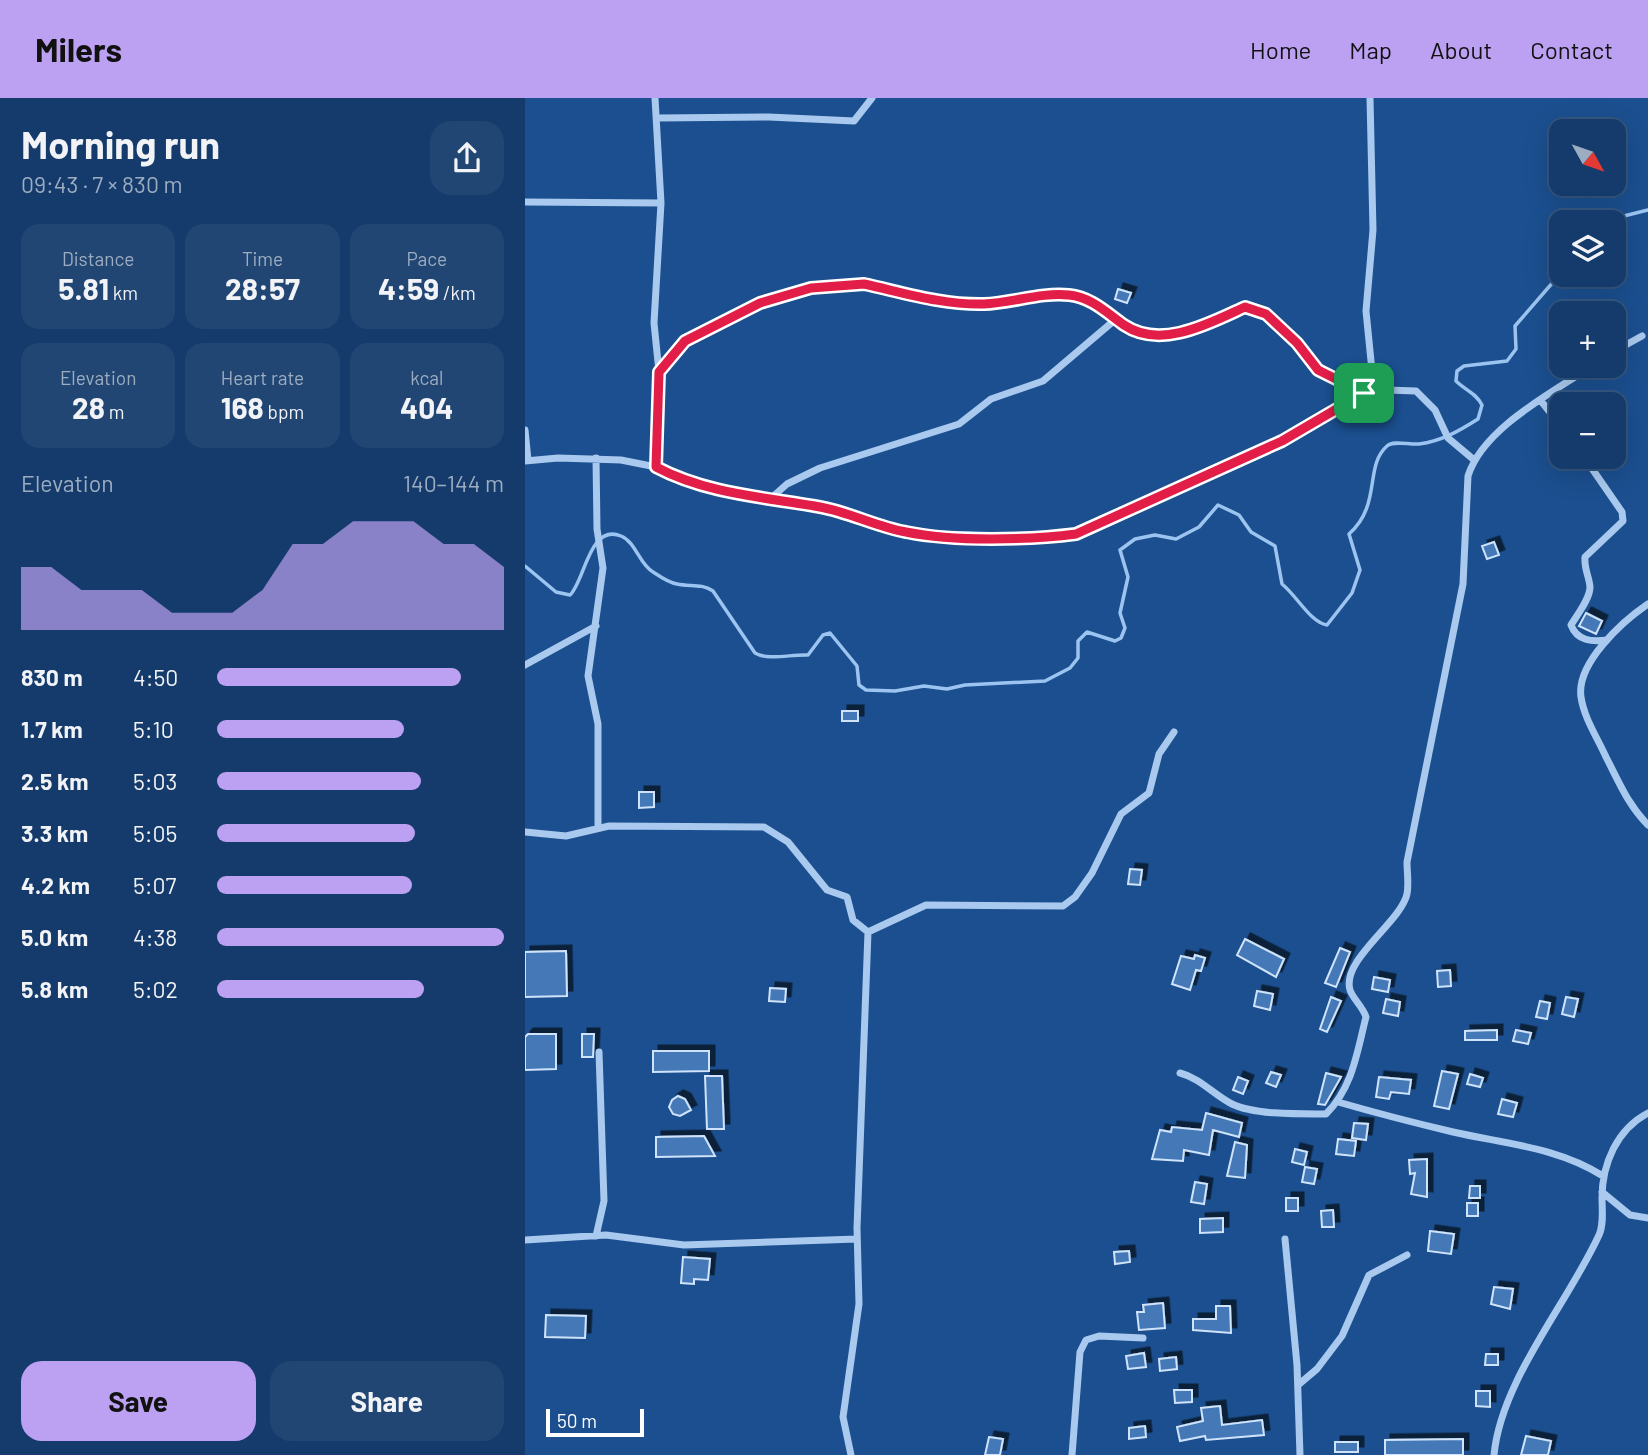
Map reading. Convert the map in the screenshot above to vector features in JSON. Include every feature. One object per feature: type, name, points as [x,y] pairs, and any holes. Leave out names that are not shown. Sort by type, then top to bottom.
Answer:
[{"type":"street","points":[[655,98],[661,203],[654,323],[659,372],[656,467]]},
{"type":"street","points":[[658,118],[769,117],[854,121],[872,98]]},
{"type":"street","points":[[525,430],[527,461],[596,458],[656,467],[681,481],[769,500],[821,507],[907,533],[1022,537],[1076,534],[1282,441],[1364,393],[1373,382],[1366,311],[1373,230],[1370,98]]},
{"type":"street","points":[[525,202],[661,203]]},
{"type":"street","points":[[659,372],[685,341],[760,303],[811,288],[864,284],[943,303],[987,304],[1069,295],[1092,301],[1116,319],[1150,336],[1196,329],[1245,307],[1266,314],[1297,343],[1318,370],[1364,393]]},
{"type":"street","points":[[769,500],[787,484],[820,468],[959,424],[991,399],[1043,381],[1116,319]]},
{"type":"street","points":[[1626,345],[1642,336]]},
{"type":"street","points":[[1180,1073],[1192,1076],[1208,1091],[1235,1106],[1327,1114],[1338,1102],[1356,1063],[1366,1017],[1350,992],[1349,982],[1371,943],[1396,915],[1406,895],[1407,862],[1462,584],[1468,476],[1473,460],[1508,424],[1575,378]]},
{"type":"street","points":[[1373,382],[1387,390],[1416,391],[1435,410],[1448,438],[1473,460]]},
{"type":"street","points":[[1541,401],[1549,411]]},
{"type":"street","points":[[596,458],[597,529],[603,568],[588,676],[598,724],[598,828]]},
{"type":"street","points":[[1592,469],[1622,512],[1623,521],[1585,557],[1584,571],[1590,584],[1590,592],[1571,625],[1582,638],[1594,642],[1607,640]]},
{"type":"street","points":[[1648,604],[1607,640],[1584,674],[1581,695],[1588,722],[1630,807],[1648,825]]},
{"type":"street","points":[[525,665],[596,626]]},
{"type":"street","points":[[868,932],[926,905],[1063,906],[1075,897],[1091,873],[1111,840],[1121,814],[1149,793],[1159,754],[1174,732]]},
{"type":"street","points":[[525,832],[566,836],[598,828],[764,827],[788,842],[827,890],[847,897],[853,920],[868,932]]},
{"type":"street","points":[[851,1455],[843,1417],[859,1304],[857,1240],[868,932]]},
{"type":"street","points":[[596,1236],[604,1201],[599,1052]]},
{"type":"street","points":[[1338,1102],[1452,1132],[1552,1151],[1580,1161],[1603,1176]]},
{"type":"street","points":[[1494,1455],[1499,1426],[1513,1391],[1601,1231],[1603,1176],[1618,1141],[1628,1128],[1648,1113]]},
{"type":"street","points":[[1602,1192],[1630,1215],[1648,1217]]},
{"type":"street","points":[[525,1240],[637,1237],[684,1245],[857,1240]]},
{"type":"street","points":[[1285,1239],[1298,1385],[1300,1455]]},
{"type":"street","points":[[1298,1385],[1317,1369],[1342,1336],[1369,1275],[1407,1255]]},
{"type":"street","points":[[1072,1455],[1080,1352],[1086,1340],[1099,1336],[1143,1338]]},
{"type":"building","points":[[1118,289],[1131,293],[1127,303],[1115,299]]},
{"type":"building","points":[[1494,542],[1499,555],[1487,559],[1482,546]]},
{"type":"building","points":[[1586,613],[1602,621],[1596,634],[1579,626]]},
{"type":"building","points":[[842,711],[858,711],[858,721],[842,721]]},
{"type":"building","points":[[639,792],[654,792],[654,807],[639,808]]},
{"type":"building","points":[[1130,869],[1142,870],[1140,885],[1128,884]]},
{"type":"building","points":[[1245,939],[1284,959],[1276,977],[1237,955]]},
{"type":"building","points":[[1340,948],[1350,952],[1336,987],[1325,983]]},
{"type":"building","points":[[566,951],[567,996],[525,997],[525,952]]},
{"type":"building","points":[[1195,955],[1205,958],[1201,971],[1196,970],[1190,990],[1172,984],[1181,956],[1194,959]]},
{"type":"building","points":[[1450,970],[1451,986],[1438,987],[1437,971]]},
{"type":"building","points":[[1374,977],[1390,980],[1388,992],[1372,989]]},
{"type":"building","points":[[770,988],[786,989],[785,1002],[769,1001]]},
{"type":"building","points":[[1257,991],[1273,994],[1270,1010],[1254,1006]]},
{"type":"building","points":[[1331,997],[1341,1001],[1327,1032],[1320,1029]]},
{"type":"building","points":[[1566,997],[1578,999],[1574,1017],[1562,1014]]},
{"type":"building","points":[[1386,999],[1400,1002],[1398,1016],[1383,1013]]},
{"type":"building","points":[[1540,1001],[1550,1003],[1547,1019],[1536,1017]]},
{"type":"building","points":[[1497,1030],[1497,1040],[1465,1040],[1465,1031]]},
{"type":"building","points":[[1516,1030],[1531,1033],[1528,1044],[1513,1041]]},
{"type":"building","points":[[528,1034],[556,1034],[556,1069],[525,1070],[525,1037]]},
{"type":"building","points":[[582,1034],[594,1034],[593,1057],[582,1057]]},
{"type":"building","points":[[653,1051],[709,1051],[709,1071],[653,1072]]},
{"type":"building","points":[[1442,1071],[1458,1074],[1449,1109],[1434,1106]]},
{"type":"building","points":[[1271,1072],[1281,1075],[1276,1087],[1266,1083]]},
{"type":"building","points":[[1326,1073],[1341,1077],[1325,1105],[1318,1104]]},
{"type":"building","points":[[1470,1074],[1483,1078],[1480,1087],[1467,1084]]},
{"type":"building","points":[[705,1076],[722,1076],[724,1129],[707,1129]]},
{"type":"building","points":[[1238,1077],[1248,1081],[1243,1094],[1233,1090]]},
{"type":"building","points":[[1379,1077],[1411,1080],[1409,1094],[1391,1092],[1389,1099],[1376,1097]]},
{"type":"building","points":[[678,1096],[685,1099],[691,1110],[680,1116],[673,1114],[669,1107],[672,1100]]},
{"type":"building","points":[[1502,1099],[1517,1103],[1513,1117],[1498,1114]]},
{"type":"building","points":[[1206,1113],[1242,1123],[1239,1137],[1213,1130],[1209,1155],[1184,1150],[1183,1161],[1152,1159],[1160,1130],[1171,1132],[1172,1127],[1202,1130]]},
{"type":"building","points":[[1354,1123],[1368,1124],[1366,1140],[1352,1138]]},
{"type":"building","points":[[704,1136],[715,1156],[656,1157],[656,1137]]},
{"type":"building","points":[[1338,1139],[1356,1141],[1354,1156],[1336,1154]]},
{"type":"building","points":[[1235,1142],[1247,1145],[1245,1178],[1227,1176]]},
{"type":"building","points":[[1295,1149],[1307,1152],[1304,1165],[1292,1162]]},
{"type":"building","points":[[1427,1159],[1427,1197],[1411,1194],[1415,1173],[1410,1174],[1409,1160]]},
{"type":"building","points":[[1305,1167],[1317,1169],[1314,1184],[1302,1182]]},
{"type":"building","points":[[1195,1182],[1207,1184],[1204,1204],[1191,1202]]},
{"type":"building","points":[[1470,1186],[1480,1186],[1480,1198],[1469,1198]]},
{"type":"building","points":[[1286,1198],[1298,1198],[1298,1211],[1286,1211]]},
{"type":"building","points":[[1467,1203],[1478,1203],[1478,1216],[1467,1216]]},
{"type":"building","points":[[1333,1210],[1334,1227],[1322,1227],[1321,1211]]},
{"type":"building","points":[[1223,1218],[1223,1232],[1200,1233],[1200,1219]]},
{"type":"building","points":[[1430,1231],[1454,1234],[1451,1254],[1428,1251]]},
{"type":"building","points":[[1129,1251],[1130,1262],[1115,1264],[1114,1252]]},
{"type":"building","points":[[683,1257],[710,1259],[708,1280],[694,1279],[694,1284],[681,1283]]},
{"type":"building","points":[[1494,1287],[1513,1289],[1510,1309],[1491,1304]]},
{"type":"building","points":[[1163,1303],[1165,1328],[1139,1330],[1137,1312],[1144,1312],[1143,1305]]},
{"type":"building","points":[[1216,1306],[1230,1306],[1231,1333],[1193,1330],[1193,1319],[1216,1319]]},
{"type":"building","points":[[546,1315],[586,1316],[585,1338],[545,1337]]},
{"type":"building","points":[[1144,1353],[1146,1367],[1128,1369],[1126,1356]]},
{"type":"building","points":[[1486,1354],[1498,1354],[1498,1365],[1485,1365]]},
{"type":"building","points":[[1176,1357],[1177,1369],[1160,1371],[1159,1359]]},
{"type":"building","points":[[1174,1390],[1192,1390],[1192,1402],[1175,1403]]},
{"type":"building","points":[[1476,1391],[1490,1391],[1490,1407],[1476,1406]]},
{"type":"building","points":[[1220,1406],[1222,1425],[1262,1420],[1264,1435],[1206,1440],[1205,1436],[1180,1441],[1177,1427],[1203,1421],[1201,1408]]},
{"type":"building","points":[[1145,1426],[1146,1437],[1129,1439],[1129,1428]]},
{"type":"building","points":[[1526,1436],[1551,1441],[1548,1455],[1521,1455]]},
{"type":"building","points":[[989,1437],[1003,1439],[1000,1455],[985,1455]]},
{"type":"building","points":[[1463,1439],[1463,1455],[1385,1455],[1385,1440]]},
{"type":"building","points":[[1335,1442],[1358,1442],[1358,1452],[1335,1452]]},
{"type":"waterway","points":[[1626,216],[1648,210]]},
{"type":"waterway","points":[[525,566],[556,592],[570,595],[595,545],[610,534],[621,536],[630,543],[644,564],[661,577],[674,583],[700,586],[713,591],[755,653],[773,657],[808,655],[823,635],[830,633],[857,666],[859,685],[866,690],[895,691],[924,686],[947,689],[965,685],[1045,681],[1070,668],[1078,658],[1078,641],[1087,632],[1115,641],[1121,638],[1125,628],[1120,613],[1128,577],[1120,550],[1135,539],[1155,535],[1176,539],[1199,527],[1218,505],[1239,515],[1251,532],[1275,546],[1282,584],[1309,614],[1327,625],[1352,593],[1360,570],[1349,534],[1366,511],[1380,454],[1390,444],[1435,441],[1478,419],[1482,405],[1456,381],[1457,371],[1464,366],[1507,361],[1516,349],[1515,326],[1549,287]]},
{"type":"route","points":[[864,284],[943,303],[987,304],[1069,295],[1092,301],[1128,327],[1150,336],[1196,329],[1245,307],[1266,314],[1297,343],[1318,370],[1364,393],[1282,441],[1140,506],[1076,534],[1049,537],[907,533],[821,507],[780,502],[681,481],[656,467],[659,372],[685,341],[760,303],[811,288],[864,284]]}]
